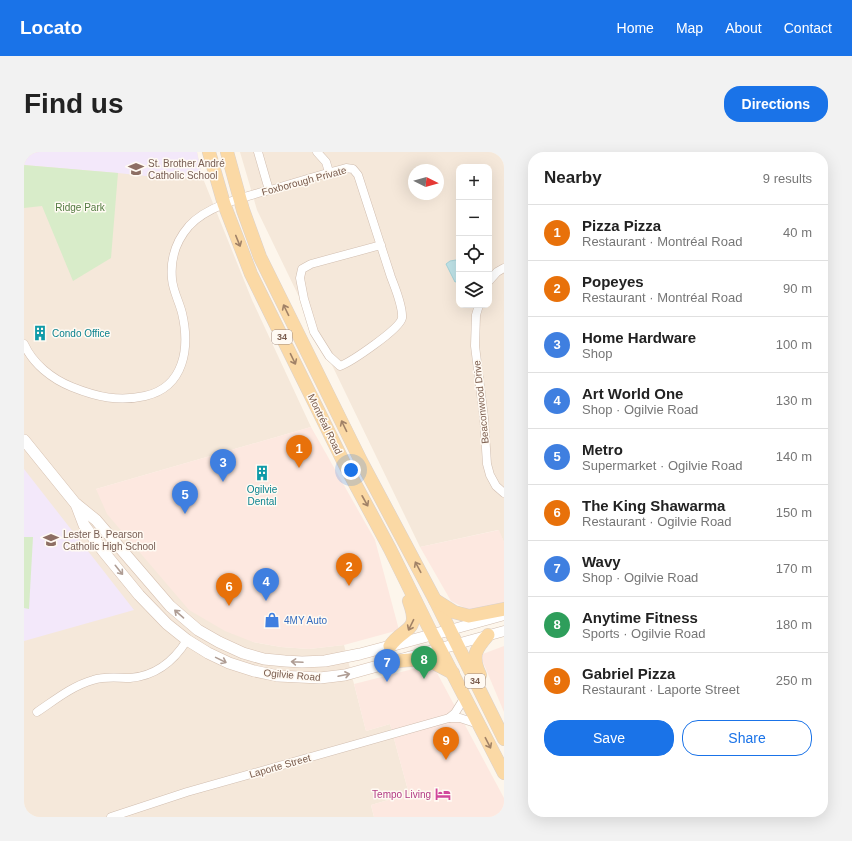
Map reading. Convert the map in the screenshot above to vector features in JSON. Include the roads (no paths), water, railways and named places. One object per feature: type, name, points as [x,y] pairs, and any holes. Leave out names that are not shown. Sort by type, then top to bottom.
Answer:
[{"type":"main road","name":"Montréal Road","points":[[209,152],[224,204],[251,274],[346,467],[390,549],[504,773]]},
{"type":"main road","name":"Montréal Road","points":[[227,152],[239,199],[260,257],[361,461],[435,600],[504,739]]},
{"type":"main road","name":"Ogilvie Road","points":[[24,440],[75,503],[96,520],[170,606],[198,630],[243,653],[264,658],[302,662],[326,661],[360,654],[450,630]]},
{"type":"main road","points":[[346,467],[361,461]]},
{"type":"main road","name":"Ogilvie Road","points":[[75,503],[84,525],[139,595],[167,624],[187,640],[208,653],[229,663],[254,671],[278,676],[312,678],[332,677],[457,644]]},
{"type":"main road","points":[[390,549],[394,565],[414,614],[414,619],[408,631],[390,646]]},
{"type":"main road","points":[[435,600],[454,612],[469,616],[504,609]]},
{"type":"main road","points":[[488,636],[479,645],[475,652],[474,658],[475,664],[492,701],[494,718]]},
{"type":"main road","points":[[397,661],[430,661],[453,673]]},
{"type":"street","points":[[258,152],[269,190]]},
{"type":"street","points":[[318,152],[326,162],[329,172]]},
{"type":"street","name":"Foxborough Private","points":[[24,344],[36,364],[51,376],[68,385],[99,397],[119,399],[135,398],[154,394],[170,383],[181,368],[186,350],[182,312],[173,285],[173,254],[180,238],[196,219],[224,204],[346,168],[354,169],[358,175],[381,244],[400,305],[402,318],[391,332],[349,363],[340,366],[329,356],[314,332],[304,299],[300,278],[302,269],[311,264],[381,244]]},
{"type":"street","points":[[492,279],[502,272]]},
{"type":"street","name":"Beaconwood Drive","points":[[478,308],[476,315],[475,346],[487,464],[490,475],[496,486],[504,493]]},
{"type":"street","name":"Ogilvie Road","points":[[450,630],[504,615]]},
{"type":"street","name":"Ogilvie Road","points":[[457,644],[504,631]]},
{"type":"street","points":[[36,712],[76,686],[94,679],[112,677],[130,678],[148,674],[165,666],[180,651],[187,640]]},
{"type":"street","points":[[449,718],[455,713],[465,697]]},
{"type":"street","name":"Laporte Street","points":[[111,817],[188,792],[449,718],[460,718],[478,724]]},
{"type":"water","points":[[456,260],[456,282],[446,264],[450,261]]},
{"type":"place","name":"St. Brother André Catholic School","points":[[136,169]]},
{"type":"place","name":"Condo Office","points":[[40,333]]},
{"type":"place","name":"Pizza Pizza","points":[[299,468]]},
{"type":"place","name":"Ogilvie Dental","points":[[262,473]]},
{"type":"place","name":"Home Hardware","points":[[223,482]]},
{"type":"place","name":"Metro","points":[[185,514]]},
{"type":"place","name":"Lester B. Pearson Catholic High School","points":[[51,540]]},
{"type":"place","name":"Popeyes","points":[[349,586]]},
{"type":"place","name":"Art World One","points":[[266,601]]},
{"type":"place","name":"The King Shawarma","points":[[229,606]]},
{"type":"place","name":"4MY Auto","points":[[272,620]]},
{"type":"place","name":"Anytime Fitness","points":[[424,679]]},
{"type":"place","name":"Wavy","points":[[387,682]]},
{"type":"place","name":"Gabriel Pizza","points":[[446,760]]},
{"type":"place","name":"Tempo Living","points":[[443,794]]},
{"type":"park label","name":"Ridge Park","points":[[80,207]]}]
